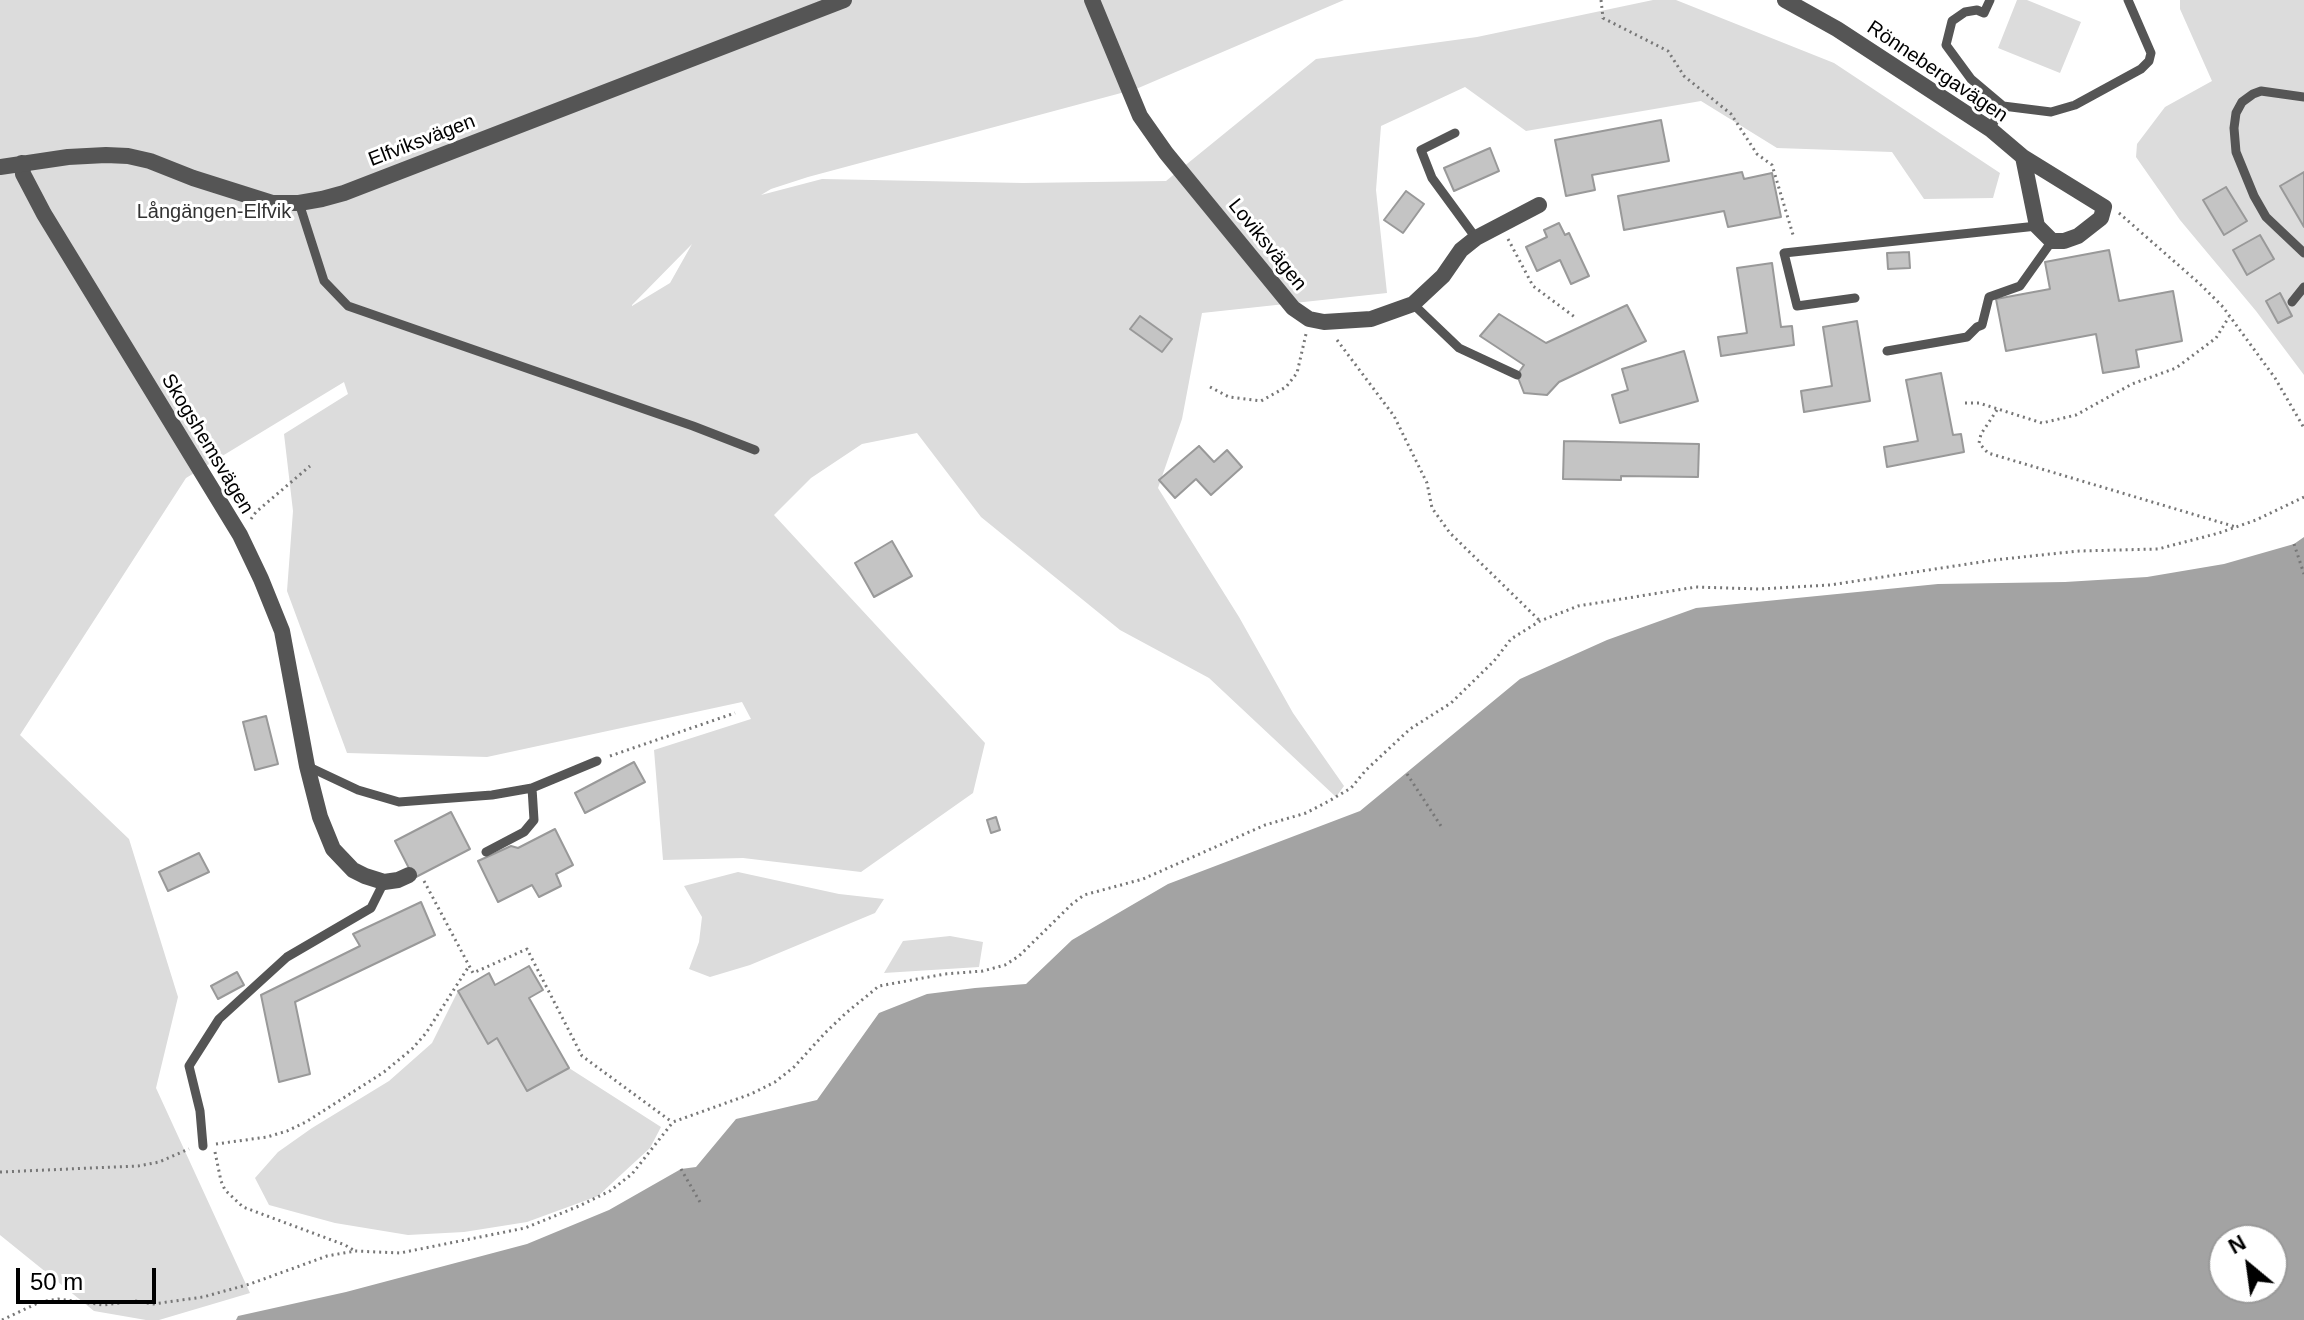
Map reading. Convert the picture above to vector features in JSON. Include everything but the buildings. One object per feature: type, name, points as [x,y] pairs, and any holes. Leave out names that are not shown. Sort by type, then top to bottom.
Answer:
[{"type":"street","name":"Elfviksvägen","points":[[0,167],[81,156],[128,156],[272,203],[322,199],[844,0]]},
{"type":"street","name":"Loviksvägen","points":[[1092,0],[1140,116],[1166,153],[1293,308],[1317,321]]},
{"type":"street","name":"Rönnebergavägen","points":[[1785,0],[1837,29],[1990,129],[2023,157],[2104,207]]},
{"type":"street","points":[[2023,157],[2037,226],[2052,241],[2064,241],[2089,229],[2101,218],[2104,207]]},
{"type":"street","name":"Skogshemsvägen","points":[[22,163],[23,174],[44,214],[240,535],[261,579],[282,631],[307,766],[320,817],[333,849],[353,870],[384,882]]},
{"type":"street","points":[[1317,321],[1371,319],[1413,304],[1443,276],[1461,250],[1476,238],[1539,205]]},
{"type":"street","points":[[384,882],[409,875]]},
{"type":"lane","points":[[1990,0],[1984,13],[1977,10],[1965,12],[1952,21],[1946,45],[1971,79],[2003,106],[2051,112],[2075,105],[2141,69],[2149,61],[2151,53],[2128,0]]},
{"type":"lane","points":[[2304,97],[2261,91],[2253,94],[2242,102],[2236,113],[2234,128],[2236,152],[2260,206],[2275,227],[2304,253]]},
{"type":"lane","points":[[1990,129],[2003,106]]},
{"type":"lane","points":[[1455,133],[1421,150],[1432,178],[1476,238]]},
{"type":"lane","points":[[299,203],[324,281],[348,306],[755,450]]},
{"type":"lane","points":[[1855,298],[1797,306],[1784,253],[2037,226]]},
{"type":"lane","points":[[1887,351],[1967,337],[1982,325],[1989,297],[2020,286],[2052,241]]},
{"type":"lane","points":[[2292,302],[2304,287]]},
{"type":"lane","points":[[1413,304],[1459,348],[1517,375]]},
{"type":"lane","points":[[307,766],[358,790],[399,802],[492,795],[532,788],[597,761]]},
{"type":"lane","points":[[486,852],[524,832],[534,820],[532,788]]},
{"type":"lane","points":[[203,1146],[200,1111],[189,1066],[219,1019],[287,957],[371,908],[384,882]]},
{"type":"path","points":[[1601,0],[1603,18],[1668,51],[1684,76],[1731,114],[1757,154],[1772,165],[1798,251]]},
{"type":"path","points":[[2104,207],[2118,213],[2151,241],[2200,284],[2230,316],[2275,378],[2304,428]]},
{"type":"path","points":[[1501,225],[1529,282],[1576,318]]},
{"type":"path","points":[[1965,403],[1979,403],[2042,423],[2076,415],[2132,384],[2176,368],[2216,338],[2230,316]]},
{"type":"path","points":[[1210,387],[1229,397],[1261,401],[1286,387],[1300,366],[1317,321]]},
{"type":"path","points":[[1317,321],[1394,416],[1427,483],[1432,508],[1450,533],[1540,621]]},
{"type":"path","points":[[1997,410],[1981,434],[1979,443],[1988,453],[2236,527]]},
{"type":"path","points":[[240,535],[256,512],[310,466]]},
{"type":"path","points":[[2,1320],[49,1300],[104,1305],[135,1301],[153,1304],[203,1297],[250,1284],[327,1256],[355,1251],[400,1253],[525,1228],[547,1220],[610,1191],[632,1174],[673,1122],[751,1094],[775,1082],[794,1067],[835,1023],[879,986],[1005,965],[1019,956],[1084,895],[1143,879],[1265,825],[1306,813],[1351,788],[1410,729],[1451,703],[1494,661],[1511,639],[1540,621],[1578,606],[1682,588],[1759,589],[1830,585],[1994,560],[2079,551],[2158,549],[2236,527],[2304,497]]},
{"type":"path","points":[[2294,544],[2304,574]]},
{"type":"path","points":[[597,761],[735,713]]},
{"type":"path","points":[[1407,774],[1441,826]]},
{"type":"path","points":[[409,875],[414,886],[425,881],[473,973],[527,949],[582,1056],[673,1122]]},
{"type":"path","points":[[355,1251],[243,1207],[233,1199],[221,1181],[214,1145],[287,1131],[384,1072],[426,1033],[469,966]]},
{"type":"path","points":[[0,1172],[138,1166],[203,1146]]},
{"type":"path","points":[[681,1169],[700,1202]]},
{"type":"green space","name":"Långängen-Elfvik","points":[[0,0],[1344,0],[1136,89],[808,177],[761,195],[822,179],[1023,183],[1166,181],[1316,59],[1477,37],[1653,0],[1676,0],[1834,63],[2000,173],[1993,198],[1924,199],[1892,152],[1777,148],[1701,101],[1526,131],[1465,87],[1381,126],[1376,190],[1387,293],[1202,313],[1182,419],[1158,488],[1239,617],[1293,713],[1344,786],[1336,797],[1209,678],[1120,630],[981,517],[917,433],[862,444],[811,478],[774,515],[985,743],[973,793],[861,872],[743,858],[663,860],[654,750],[751,719],[742,702],[487,757],[347,753],[287,591],[293,511],[284,434],[348,394],[344,382],[186,478],[20,735],[129,839],[178,997],[156,1088],[250,1293],[159,1320],[94,1311],[0,1235]],"holes":[[[692,244],[670,283],[632,306]]]},
{"type":"green space","points":[[2017,0],[2027,0],[2081,22],[2060,73],[1998,48]]},
{"type":"green space","points":[[2180,0],[2304,0],[2304,375],[2256,311],[2180,220],[2136,157],[2137,144],[2165,107],[2212,81],[2180,9]]},
{"type":"green space","points":[[738,872],[839,894],[884,899],[875,913],[750,965],[710,977],[689,969],[699,942],[702,917],[684,886]]},
{"type":"green space","points":[[950,936],[983,942],[979,967],[884,973],[903,941]]},
{"type":"green space","points":[[458,991],[487,1043],[497,1038],[569,1068],[661,1127],[650,1148],[598,1196],[527,1222],[464,1232],[408,1235],[335,1223],[269,1205],[255,1178],[278,1152],[389,1081],[432,1043]]},
{"type":"shaded area","points":[[2304,537],[2304,1320],[236,1320],[238,1316],[346,1292],[527,1244],[609,1210],[681,1169],[696,1167],[736,1119],[817,1100],[879,1013],[927,994],[1026,984],[1072,940],[1168,884],[1360,811],[1520,679],[1607,640],[1696,608],[1938,584],[2147,577],[2224,564],[2294,544]]}]
